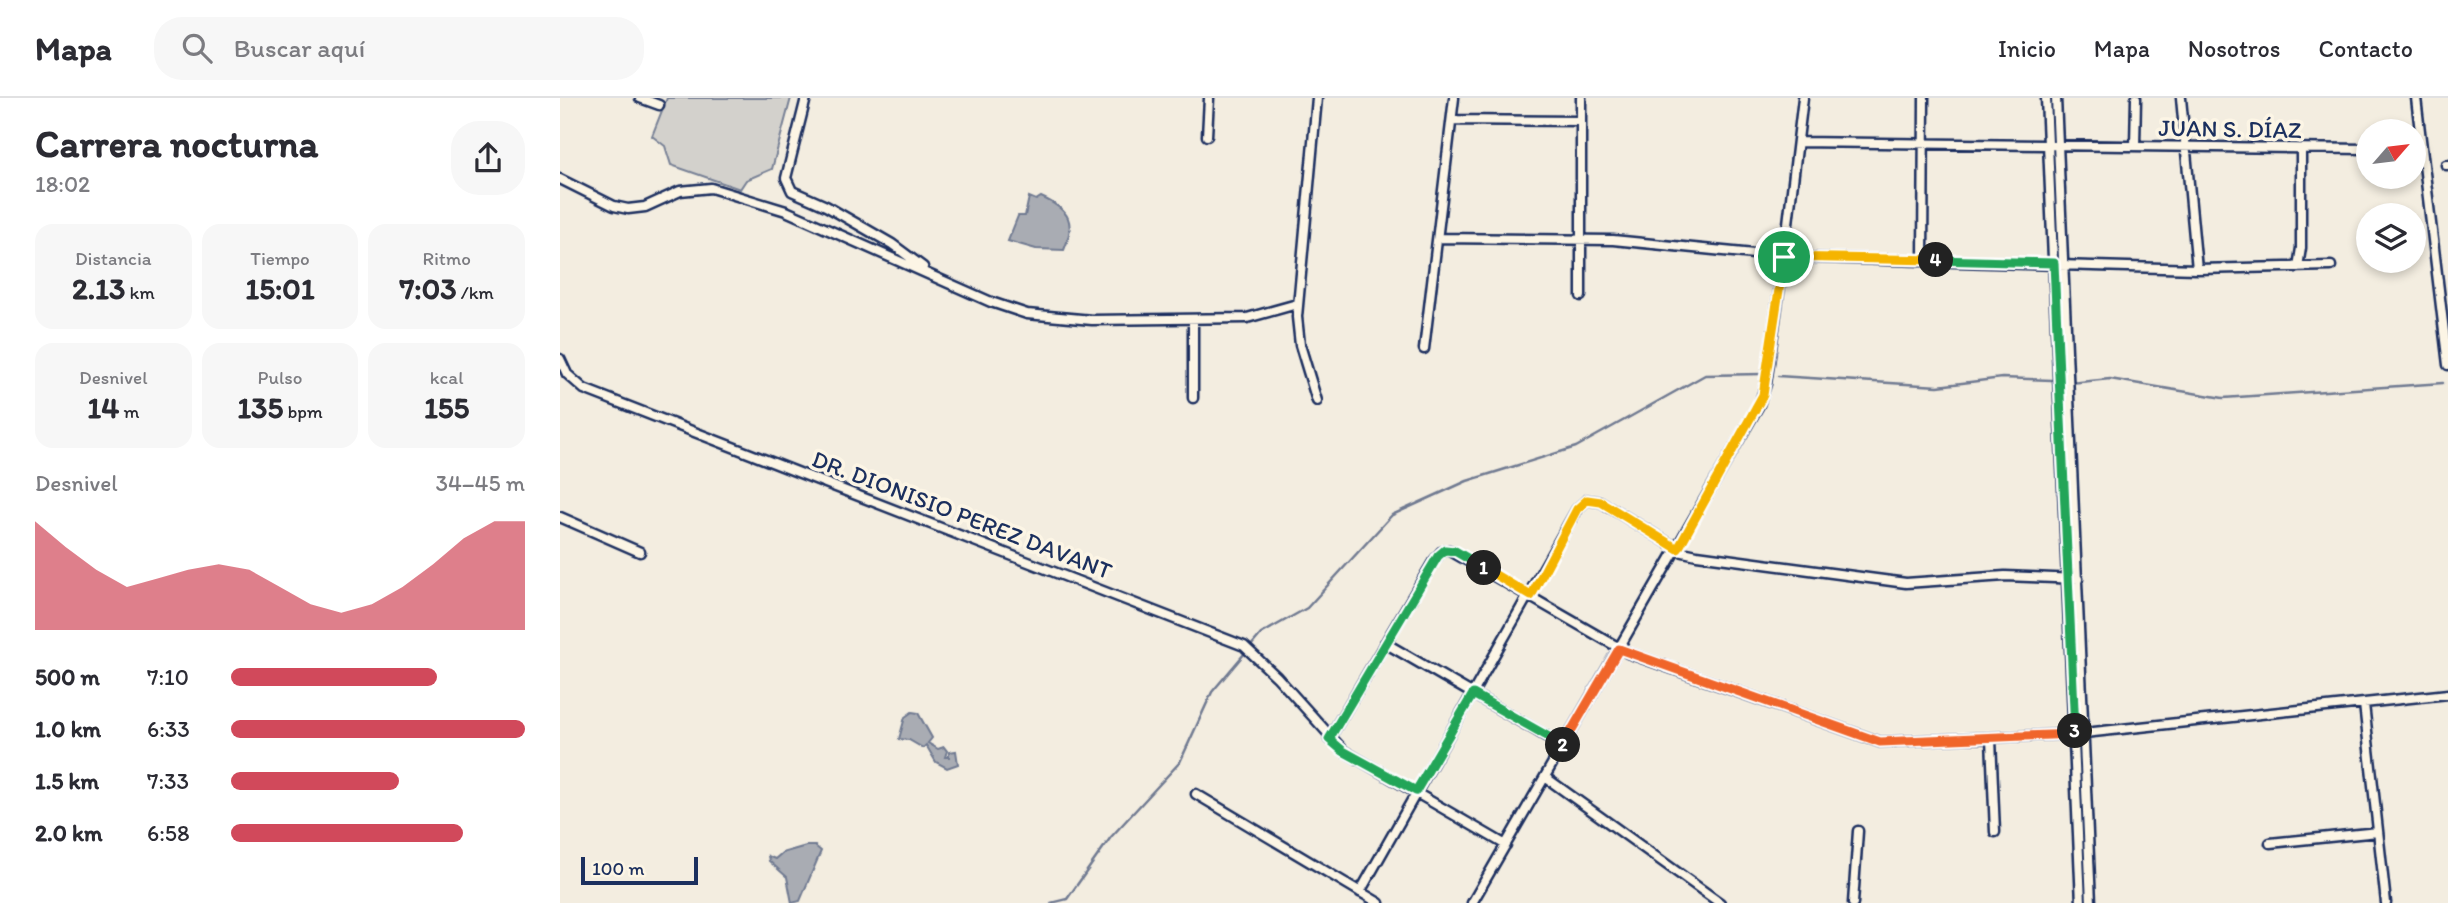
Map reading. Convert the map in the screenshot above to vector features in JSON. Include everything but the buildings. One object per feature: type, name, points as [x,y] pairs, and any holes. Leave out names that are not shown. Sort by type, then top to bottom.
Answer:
[{"type":"street","points":[[640,98],[659,105]]},
{"type":"street","points":[[806,98],[786,178],[792,191],[826,206],[891,244],[932,275]]},
{"type":"street","points":[[1208,136],[1209,98]]},
{"type":"street","points":[[1317,98],[1297,304],[1300,345],[1317,401]]},
{"type":"street","points":[[1424,349],[1454,98]]},
{"type":"street","points":[[1581,98],[1581,296]]},
{"type":"street","points":[[1472,903],[1678,549],[1763,395],[1784,257],[1803,98]]},
{"type":"street","points":[[1923,260],[1924,98]]},
{"type":"street","points":[[2046,98],[2081,903]]},
{"type":"street","points":[[2056,98],[2091,903]]},
{"type":"street","points":[[2135,146],[2136,98]]},
{"type":"street","points":[[2181,98],[2197,269]]},
{"type":"street","points":[[2416,98],[2417,119]]},
{"type":"street","points":[[1452,120],[1581,121]]},
{"type":"street","name":"JUAN S. DÍAZ","points":[[1798,142],[2049,143],[2184,148],[2356,149]]},
{"type":"street","points":[[2298,267],[2301,248],[2301,149]]},
{"type":"street","points":[[560,179],[614,206],[628,209],[645,206],[680,191],[711,188],[786,211],[991,302],[1027,314],[1092,320],[1247,318],[1297,304]]},
{"type":"street","points":[[2424,189],[2448,365]]},
{"type":"street","points":[[1439,238],[1612,240],[1784,257],[2197,269],[2331,266]]},
{"type":"street","points":[[1193,319],[1193,398]]},
{"type":"street","name":"DR. DIONISIO PEREZ DAVANT","points":[[560,359],[567,374],[584,389],[1244,646],[1277,677],[1329,739],[1343,751],[1506,845]]},
{"type":"street","points":[[1360,892],[1531,596],[1577,509],[1587,500],[1601,502],[1678,549],[1697,555],[1906,583],[2005,576],[2078,579]]},
{"type":"street","points":[[560,517],[640,552]]},
{"type":"street","points":[[1329,739],[1433,562],[1445,550],[1460,554],[1619,649],[1870,740],[1897,743],[2075,734],[2448,694]]},
{"type":"street","points":[[1385,643],[1563,746]]},
{"type":"street","points":[[2364,704],[2386,903]]},
{"type":"street","points":[[1991,738],[1995,832]]},
{"type":"street","points":[[1545,777],[1720,903]]},
{"type":"street","points":[[1196,794],[1379,903]]},
{"type":"street","points":[[1853,903],[1858,831]]},
{"type":"street","points":[[2270,843],[2378,832]]},
{"type":"shaded area","points":[[667,98],[791,98],[772,169],[746,180],[740,189],[671,165],[665,146],[652,136]]},
{"type":"shaded area","points":[[1029,197],[1036,200],[1041,197],[1051,202],[1068,218],[1070,232],[1064,250],[1036,249],[1008,241],[1018,216],[1025,216]]},
{"type":"shaded area","points":[[912,712],[918,713],[932,738],[928,743],[938,749],[944,747],[947,751],[945,757],[949,757],[949,752],[956,751],[958,764],[947,768],[936,762],[926,745],[923,748],[909,740],[899,739],[905,717]]},
{"type":"shaded area","points":[[815,846],[821,851],[800,901],[792,903],[787,877],[769,861],[768,856],[775,859],[782,853]]},
{"type":"waterway","points":[[1051,903],[1067,899],[1111,837],[1180,762],[1212,692],[1261,634],[1307,608],[1392,515],[1467,481],[1576,447],[1705,375],[1763,374]]},
{"type":"waterway","points":[[1778,376],[1938,386],[2002,378],[2052,380]]},
{"type":"waterway","points":[[2070,383],[2110,379],[2223,398],[2443,383]]},
{"type":"route","points":[[1784,257],[2054,263],[2075,734],[1880,742],[1862,738],[1619,649],[1563,746],[1473,694],[1416,791],[1343,751],[1329,739],[1441,552],[1455,551],[1531,596],[1579,506],[1587,500],[1601,502],[1678,549],[1755,414],[1763,395],[1784,257]]}]
